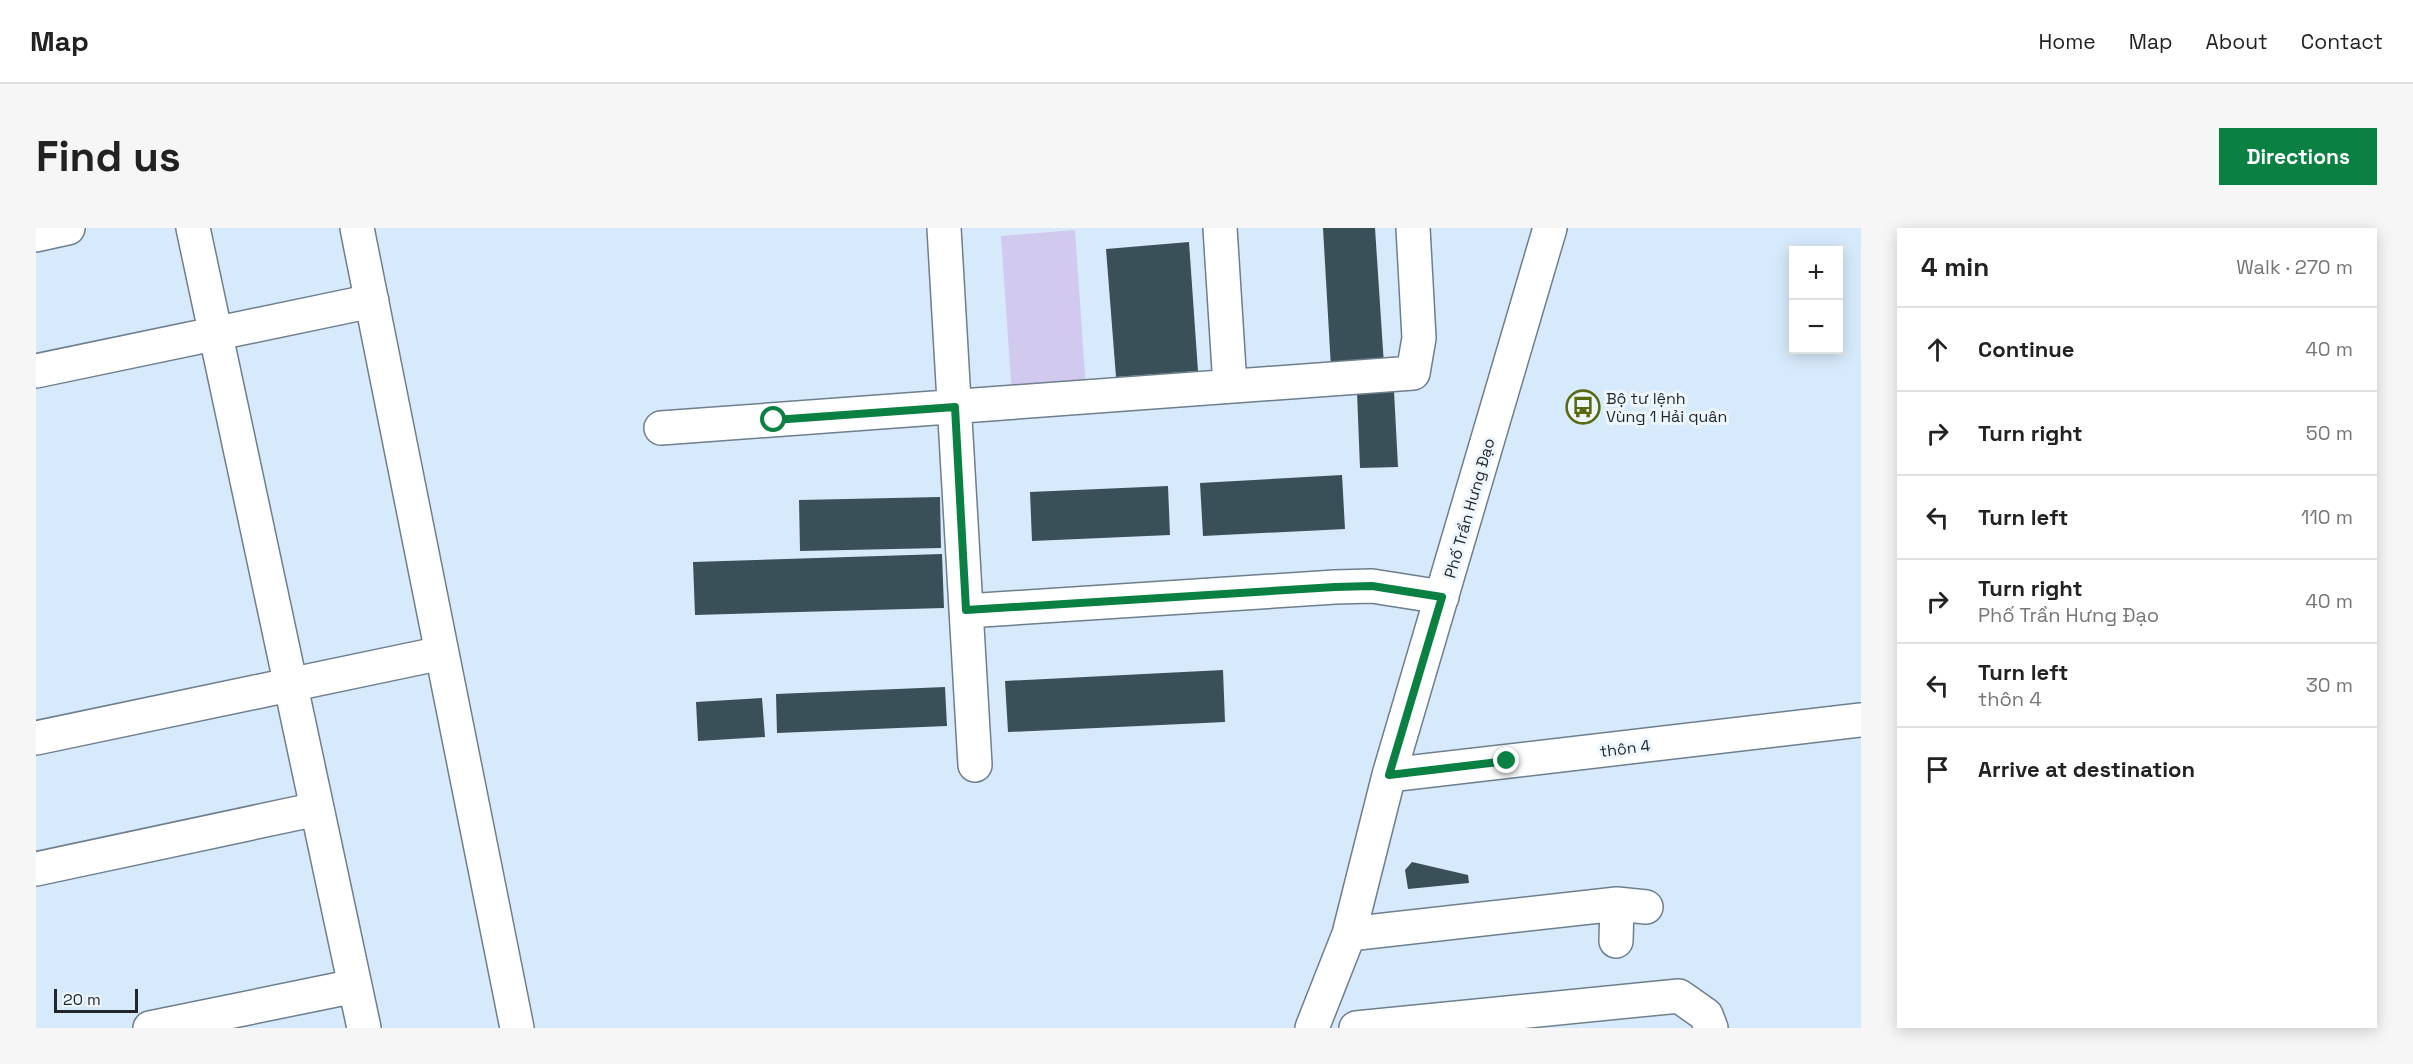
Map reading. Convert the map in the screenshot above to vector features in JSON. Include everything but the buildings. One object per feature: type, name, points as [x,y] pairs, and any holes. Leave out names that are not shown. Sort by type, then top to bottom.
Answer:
[{"type":"street","points":[[36,235],[68,228]]},
{"type":"street","points":[[193,228],[364,1028]]},
{"type":"street","points":[[357,228],[517,1028]]},
{"type":"street","points":[[944,228],[975,765]]},
{"type":"street","points":[[1220,228],[1230,386]]},
{"type":"street","points":[[662,428],[1413,373],[1419,338],[1413,228]]},
{"type":"street","name":"Phố Trần Hưng Đạo","points":[[1312,1028],[1349,934],[1389,775],[1550,228]]},
{"type":"street","points":[[36,371],[372,301]]},
{"type":"street","points":[[966,610],[1372,586],[1442,597]]},
{"type":"street","points":[[36,738],[442,653]]},
{"type":"street","name":"thôn 4","points":[[1389,775],[1861,720]]},
{"type":"street","points":[[36,869],[317,809]]},
{"type":"street","points":[[1349,934],[1631,905],[1617,941]]},
{"type":"street","points":[[150,1028],[355,986]]},
{"type":"street","points":[[1356,1028],[1679,996],[1706,1015],[1711,1028]]},
{"type":"shaded area","points":[[1075,230],[1086,390],[1012,395],[1001,236]]},
{"type":"place","name":"Bộ tư lệnh Vùng 1 Hải quân","points":[[1583,407]]},
{"type":"route","points":[[774,420],[955,407],[966,610],[1335,587],[1372,586],[1442,597],[1389,775],[1507,761]]}]
